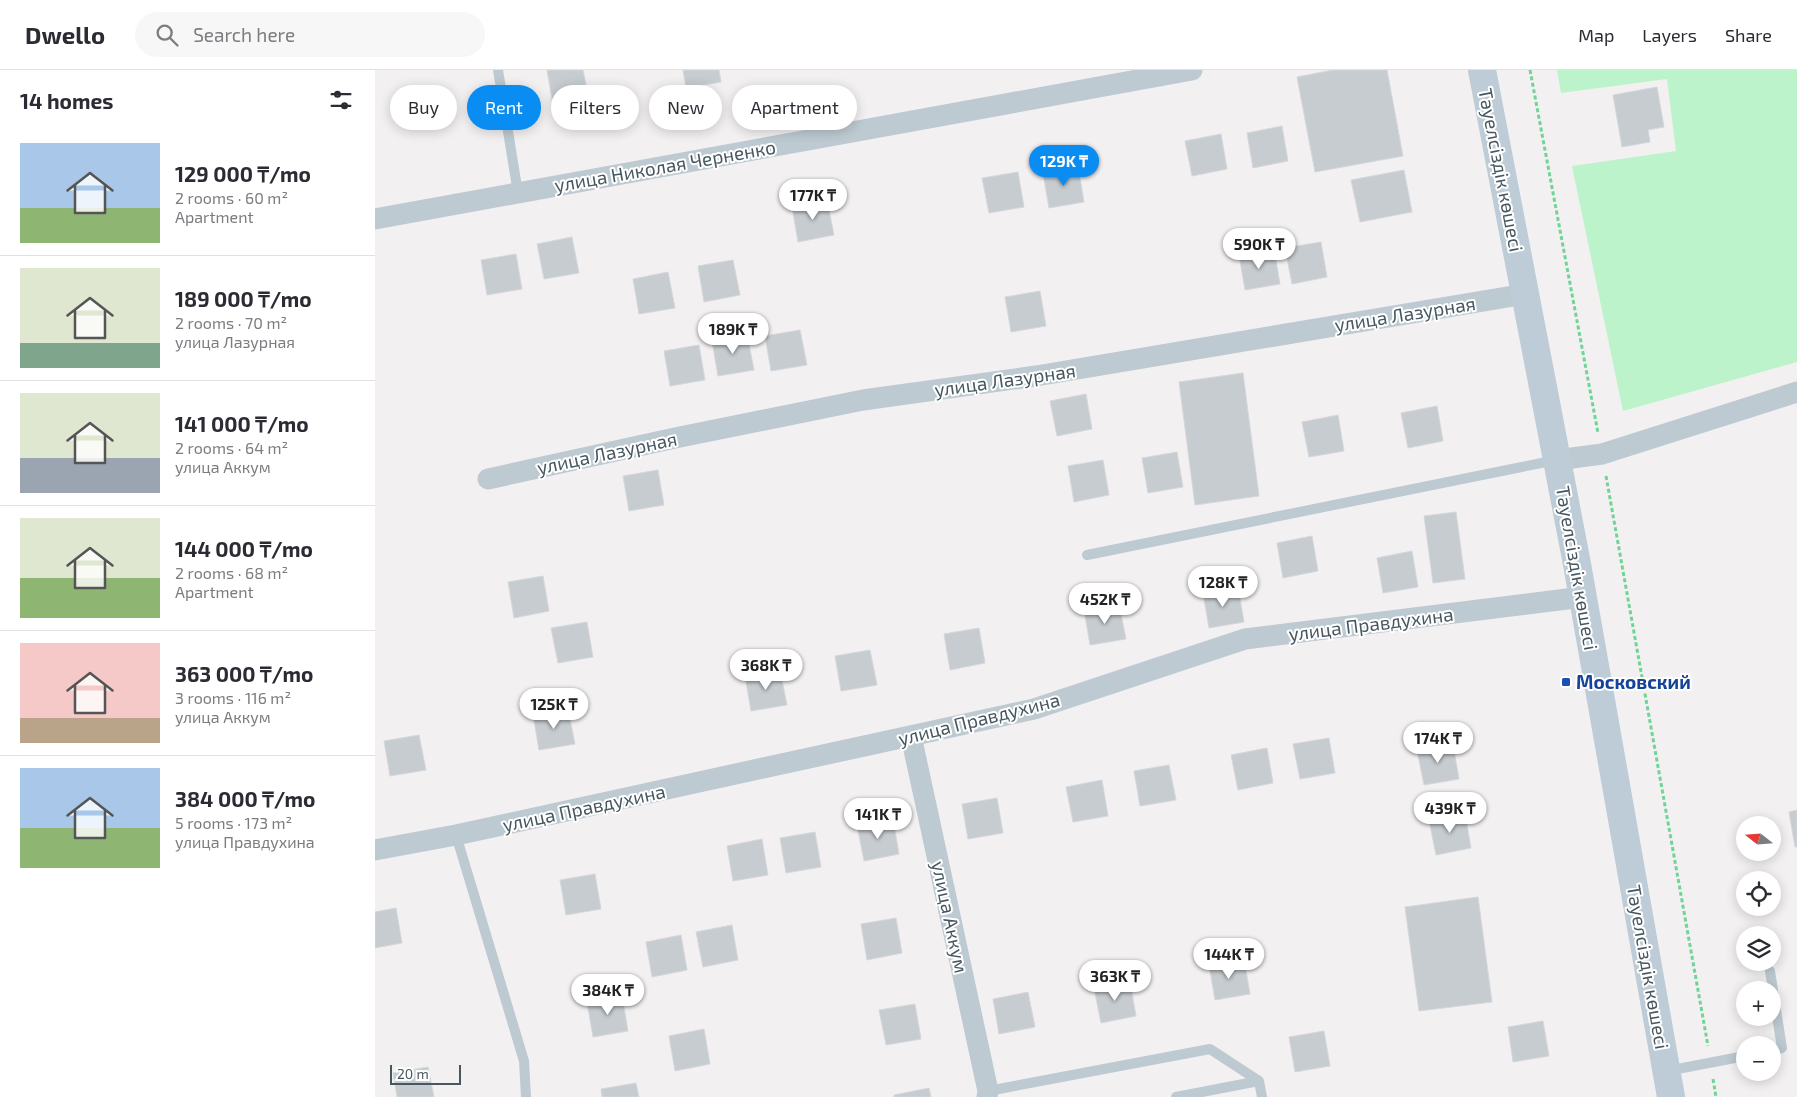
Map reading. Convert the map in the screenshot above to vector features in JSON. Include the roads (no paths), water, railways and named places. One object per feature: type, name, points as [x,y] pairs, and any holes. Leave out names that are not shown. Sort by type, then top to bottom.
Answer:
[{"type":"main road","name":"Тәуелсіздік көшесі","points":[[1482,70],[1583,598],[1668,1084]]},
{"type":"street","name":"улица Николая Черненко","points":[[375,219],[1191,70]]},
{"type":"street","name":"улица Лазурная","points":[[488,479],[675,438],[863,400],[1036,376],[1525,294]]},
{"type":"street","points":[[1557,460],[1602,454],[1797,392]]},
{"type":"street","name":"улица Правдухина","points":[[375,850],[456,836],[1034,709],[1245,639],[1583,598]]},
{"type":"street","name":"улица Аккум","points":[[911,736],[987,1094]]},
{"type":"lane","points":[[497,70],[518,193]]},
{"type":"lane","points":[[1087,555],[1557,460]]},
{"type":"lane","points":[[456,836],[524,1061],[526,1097]]},
{"type":"lane","points":[[1770,971],[1780,1036]]},
{"type":"lane","points":[[987,1094],[1210,1049],[1259,1081],[1262,1097]]},
{"type":"lane","points":[[1668,1084],[1711,1062],[1736,1058]]},
{"type":"lane","points":[[1176,1097],[1259,1081]]},
{"type":"place","name":"Московский","points":[[1566,682]]}]
